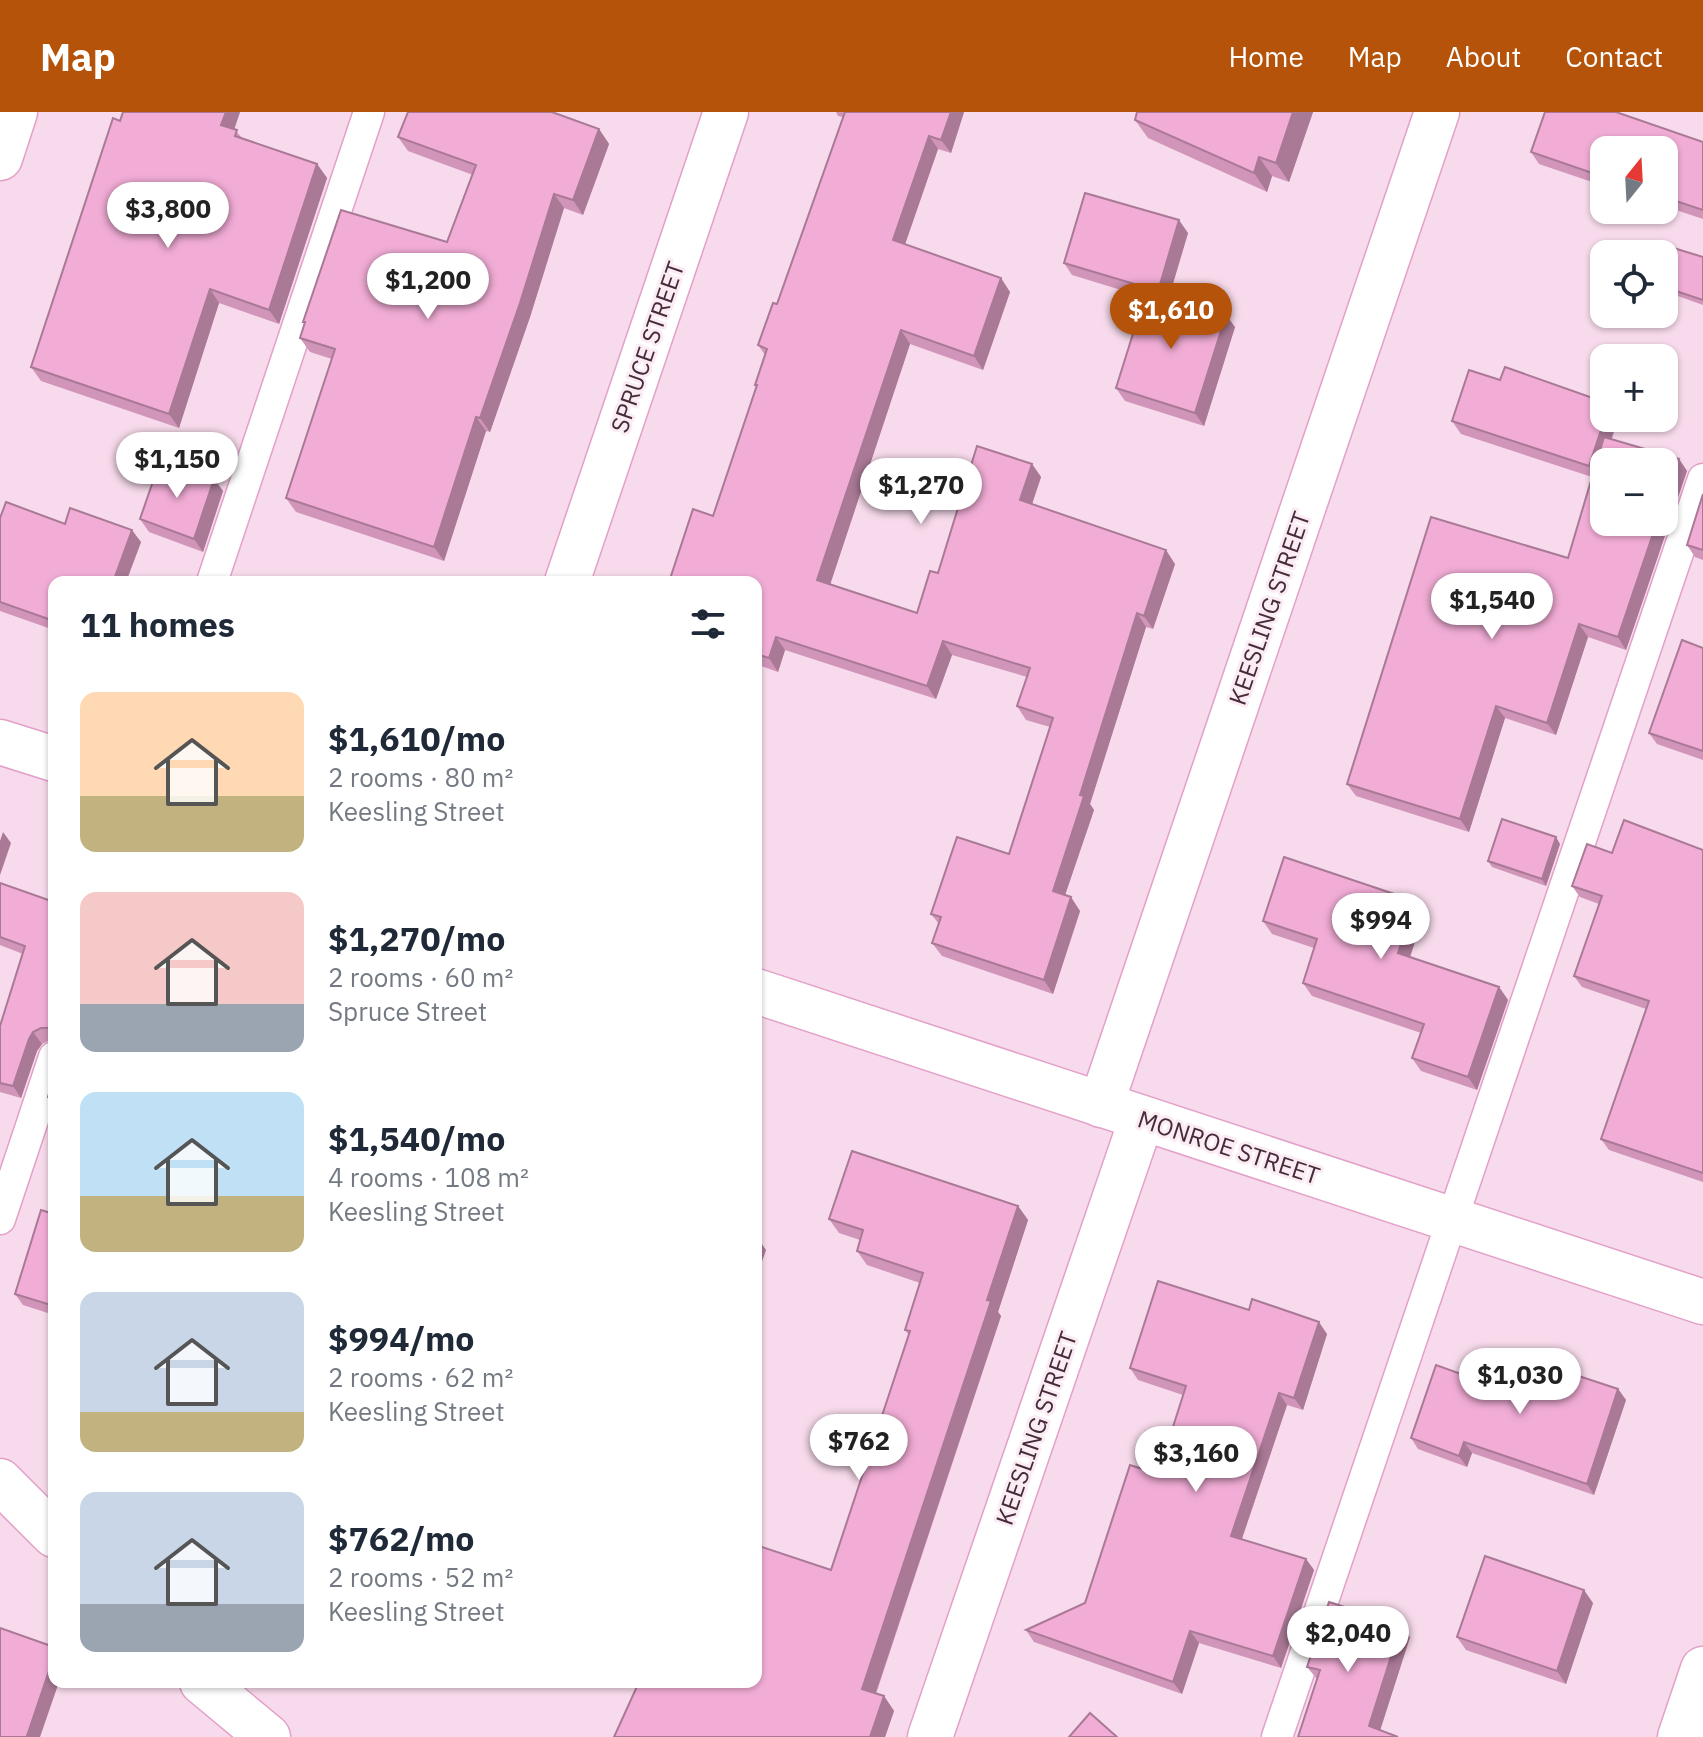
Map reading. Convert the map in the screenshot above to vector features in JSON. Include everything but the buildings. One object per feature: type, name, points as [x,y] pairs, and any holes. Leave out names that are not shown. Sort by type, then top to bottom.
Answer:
[{"type":"street","points":[[0,158],[15,112]]},
{"type":"street","name":"SPRUCE STREET","points":[[569,576],[726,112]]},
{"type":"street","name":"KEESLING STREET","points":[[1101,1105],[1437,112]]},
{"type":"street","points":[[0,742],[48,757]]},
{"type":"street","name":"MONROE STREET","points":[[762,993],[1703,1302]]},
{"type":"street","name":"KEESLING STREET","points":[[930,1737],[1142,1118]]},
{"type":"street","points":[[0,1481],[48,1529]]},
{"type":"street","points":[[1680,1737],[1703,1669]]},
{"type":"street","points":[[209,1688],[268,1737]]},
{"type":"lane","points":[[214,576],[369,112]]},
{"type":"lane","points":[[1277,1737],[1703,479]]},
{"type":"lane","points":[[0,1219],[48,1075]]}]
